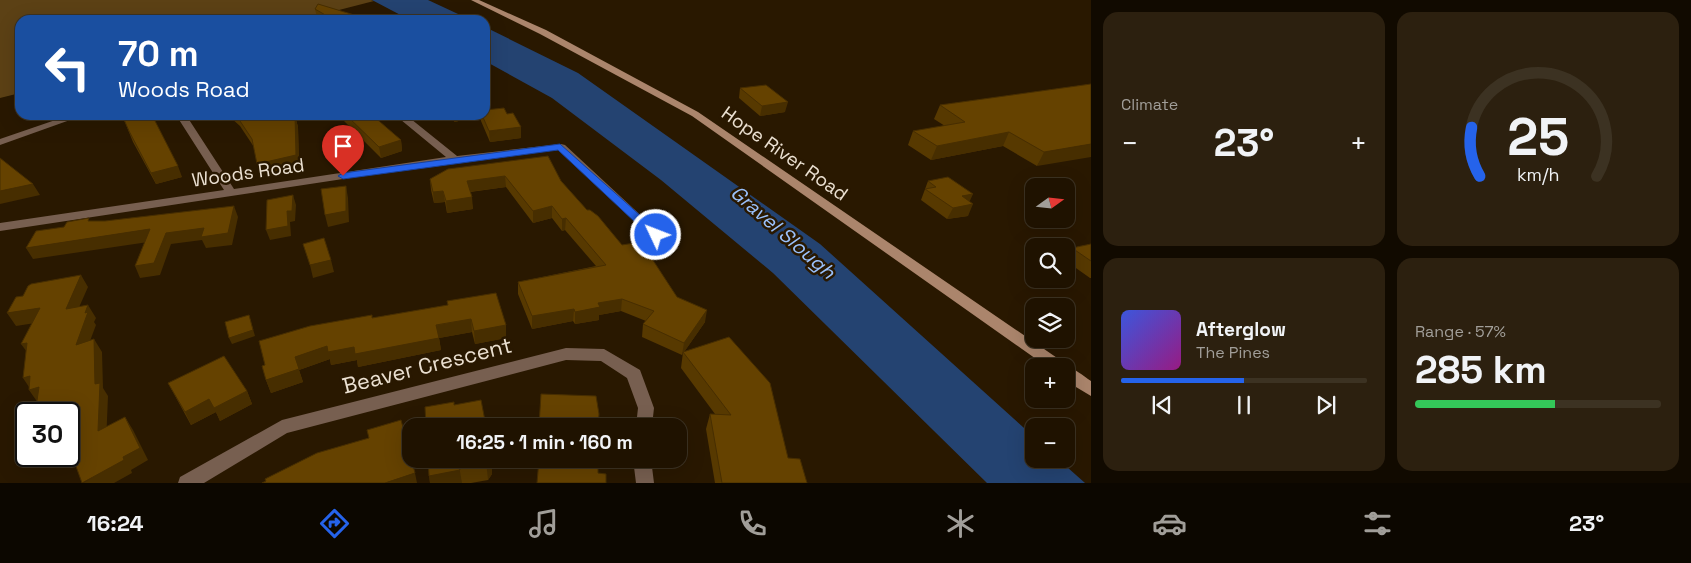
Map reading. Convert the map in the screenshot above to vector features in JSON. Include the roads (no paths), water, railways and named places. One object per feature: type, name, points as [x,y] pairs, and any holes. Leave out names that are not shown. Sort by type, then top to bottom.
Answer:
[{"type":"street","name":"Hope River Road","points":[[474,0],[543,32],[696,114],[1046,358]]},
{"type":"street","points":[[0,142],[64,120]]},
{"type":"street","points":[[184,120],[231,192]]},
{"type":"street","points":[[406,120],[455,159]]},
{"type":"street","name":"Woods Road","points":[[0,227],[455,159],[560,147],[656,235]]},
{"type":"street","name":"Beaver Crescent","points":[[187,483],[282,427],[566,354],[604,354],[634,374],[646,408],[645,418]]},
{"type":"street","points":[[1075,378],[1091,390]]},
{"type":"street","points":[[643,468],[645,483]]},
{"type":"water","points":[[372,0],[428,0],[460,15],[400,15]]},
{"type":"water","name":"Gravel Slough","points":[[490,29],[578,73],[820,244],[1025,429],[1025,468],[1068,468],[1085,483],[987,483],[773,273],[661,180],[552,98],[490,64]]}]
